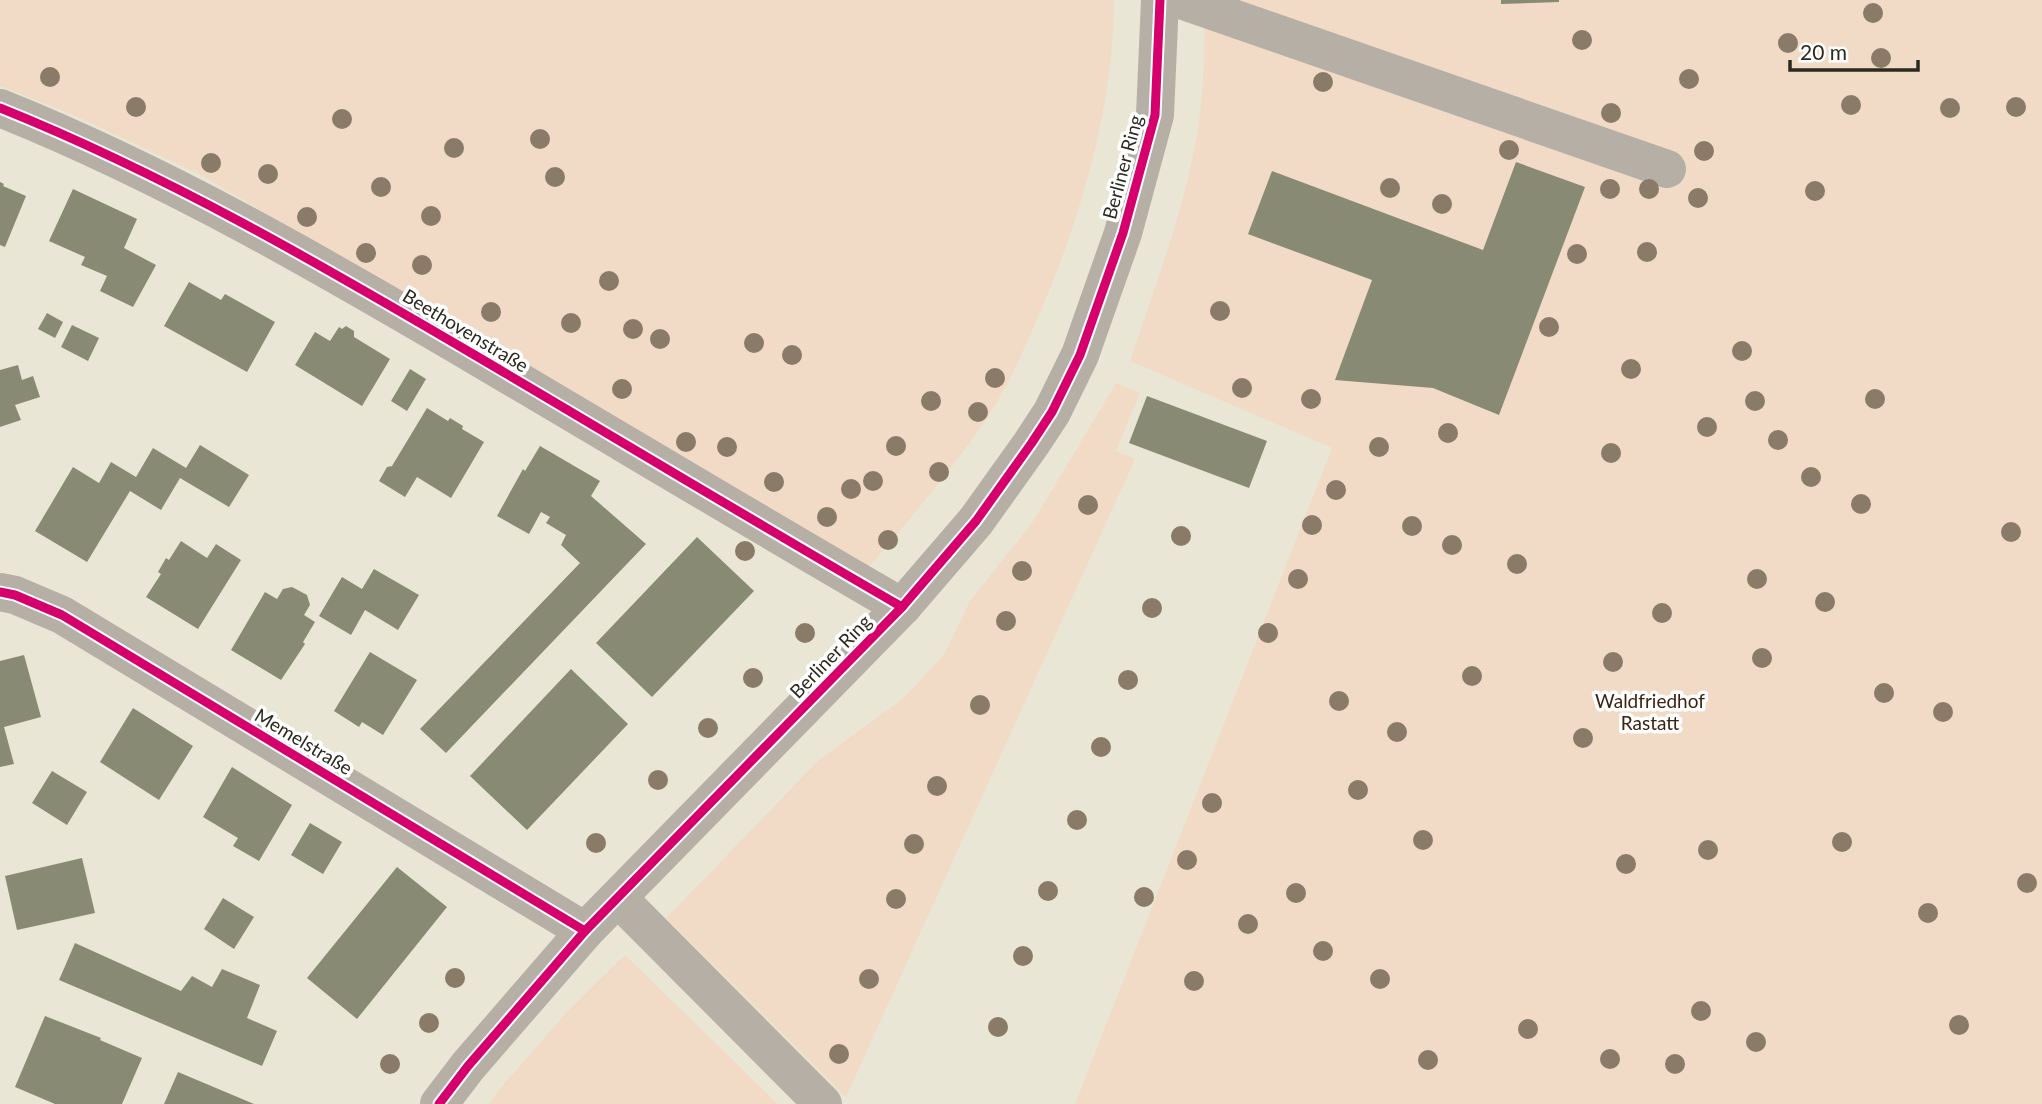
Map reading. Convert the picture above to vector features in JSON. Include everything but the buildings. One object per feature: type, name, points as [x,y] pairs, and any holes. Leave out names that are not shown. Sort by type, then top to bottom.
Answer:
[{"type":"street","name":"Berliner Ring","points":[[439,1104],[467,1066],[585,931],[902,607],[976,521],[1052,412],[1080,355],[1123,233],[1155,115],[1160,0]]},
{"type":"street","points":[[1181,0],[1667,169]]},
{"type":"street","name":"Beethovenstraße","points":[[0,108],[74,137],[324,266],[902,607]]},
{"type":"street","name":"Memelstraße","points":[[0,592],[15,595],[62,615],[585,931]]},
{"type":"street","points":[[618,898],[823,1104]]},
{"type":"green space","points":[[0,0],[1114,0],[1108,83],[1090,168],[1065,251],[1028,340],[1000,396],[973,438],[868,568],[199,174],[71,114],[0,86]]},
{"type":"green space","name":"Waldfriedhof Rastatt","points":[[1205,0],[2042,0],[2042,1104],[1075,1104],[1332,448],[1130,361],[1185,192],[1201,101]]},
{"type":"green space","points":[[1116,383],[1140,393],[1116,451],[1135,459],[846,1097],[666,918],[819,760],[905,697],[945,653],[970,601],[1032,523]]},
{"type":"green space","points":[[625,955],[778,1104],[489,1104],[566,1013]]},
{"type":"cycle path","points":[[439,1104],[468,1066],[585,931],[902,607],[976,521],[1052,412],[1080,355],[1123,233],[1155,115],[1160,0]]},
{"type":"cycle path","points":[[0,108],[123,162],[303,256],[902,607]]},
{"type":"cycle path","points":[[0,592],[15,595],[62,615],[585,931]]}]
